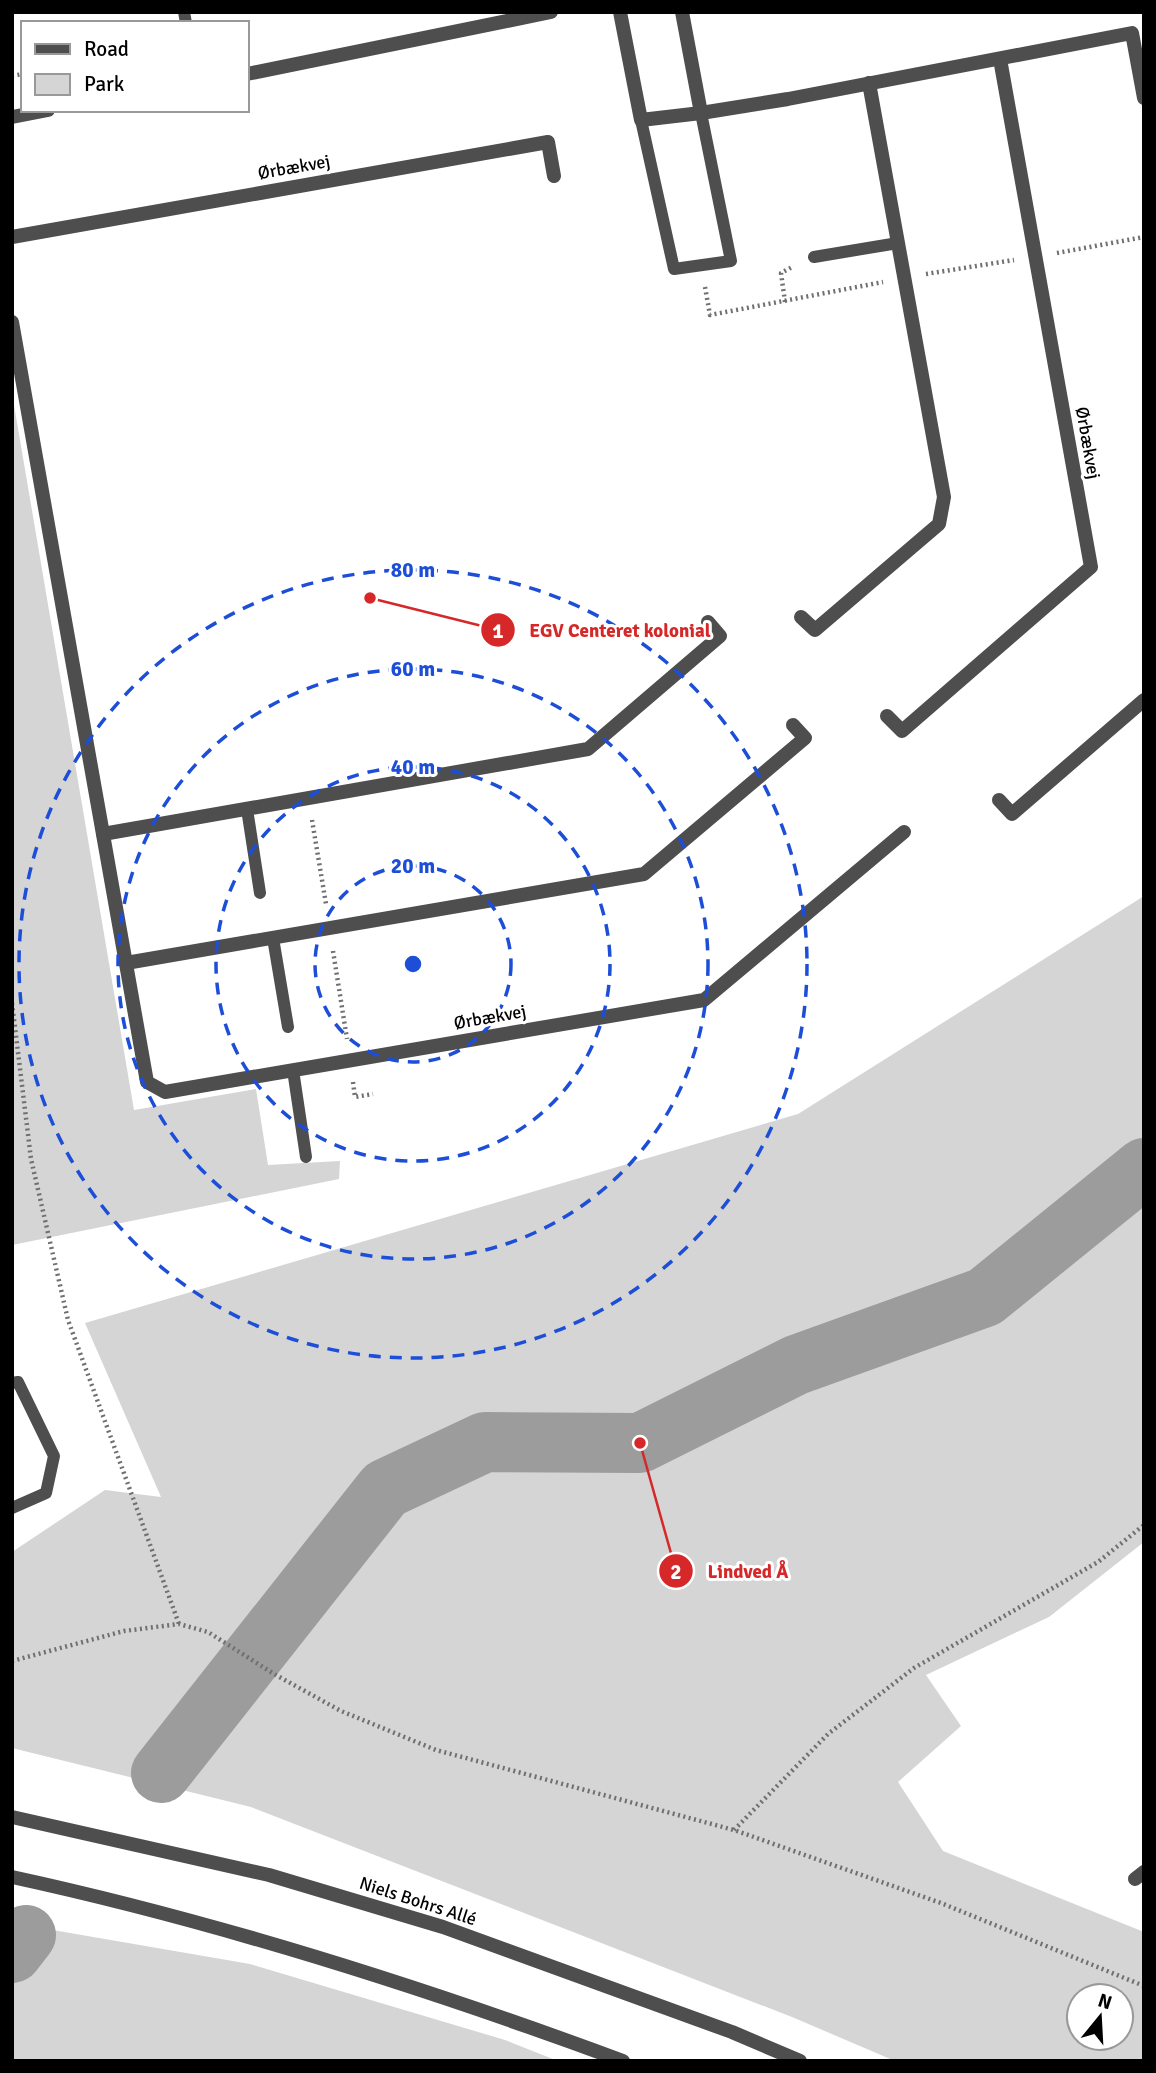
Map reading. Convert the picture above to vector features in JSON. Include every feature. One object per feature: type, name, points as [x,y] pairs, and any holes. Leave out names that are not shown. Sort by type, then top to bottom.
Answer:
[{"type":"street","points":[[248,74],[551,12]]},
{"type":"street","points":[[621,12],[641,120],[701,113],[1132,33],[1144,98]]},
{"type":"street","points":[[682,12],[701,113]]},
{"type":"street","name":"Ørbækvej","points":[[887,716],[902,731],[1091,568],[1000,59]]},
{"type":"street","points":[[801,617],[816,630],[939,524],[944,497],[869,83]]},
{"type":"street","points":[[12,117],[38,112]]},
{"type":"street","name":"Ørbækvej","points":[[12,237],[548,142],[554,176]]},
{"type":"street","name":"Ørbækvej","points":[[12,321],[147,1082],[165,1092],[704,1000],[904,832]]},
{"type":"street","points":[[103,834],[589,749],[720,636],[708,622]]},
{"type":"street","points":[[999,800],[1012,814],[1144,700]]},
{"type":"street","points":[[126,963],[644,874],[805,738],[793,725]]},
{"type":"street","name":"Niels Bohrs Allé","points":[[12,1817],[269,1875],[443,1927],[732,2032],[800,2061]]},
{"type":"street","points":[[12,1877],[110,1898],[337,1962],[623,2061]]},
{"type":"lane","points":[[641,120],[674,269],[731,261],[701,113]]},
{"type":"lane","points":[[814,257],[898,243]]},
{"type":"lane","points":[[247,809],[260,893]]},
{"type":"lane","points":[[273,938],[288,1027]]},
{"type":"lane","points":[[293,1070],[306,1157]]},
{"type":"lane","points":[[12,1383],[18,1382],[54,1456],[46,1493],[12,1508]]},
{"type":"path","points":[[782,279],[785,302]]},
{"type":"path","points":[[309,798],[355,1097],[373,1094]]},
{"type":"path","points":[[12,1003],[30,1159],[68,1320],[179,1624]]},
{"type":"path","points":[[734,1830],[828,1734],[914,1668],[1098,1562],[1144,1525]]},
{"type":"path","points":[[12,1661],[124,1631],[179,1624],[208,1632],[341,1712],[436,1750],[734,1830],[941,1903],[1144,1986]]},
{"type":"green space","points":[[12,393],[134,1110],[256,1089],[268,1165],[340,1161],[339,1179],[12,1245]]},
{"type":"green space","points":[[1144,896],[1144,1542],[1049,1617],[926,1675],[961,1726],[898,1782],[943,1851],[1144,1932],[1144,2061],[895,2061],[792,2017],[251,1807],[12,1748],[12,1552],[105,1490],[161,1497],[85,1323],[798,1114]]},
{"type":"green space","points":[[12,1923],[250,1964],[505,2040],[558,2061],[12,2061]]},
{"type":"waterway","points":[[161,1773],[385,1489],[485,1442],[640,1443],[796,1365],[985,1297],[1144,1168]]},
{"type":"waterway","points":[[12,1953],[26,1935]]},
{"type":"place","name":"EGV Centeret kolonial","points":[[370,598]]},
{"type":"place","name":"Lindved Å","points":[[640,1443]]}]
